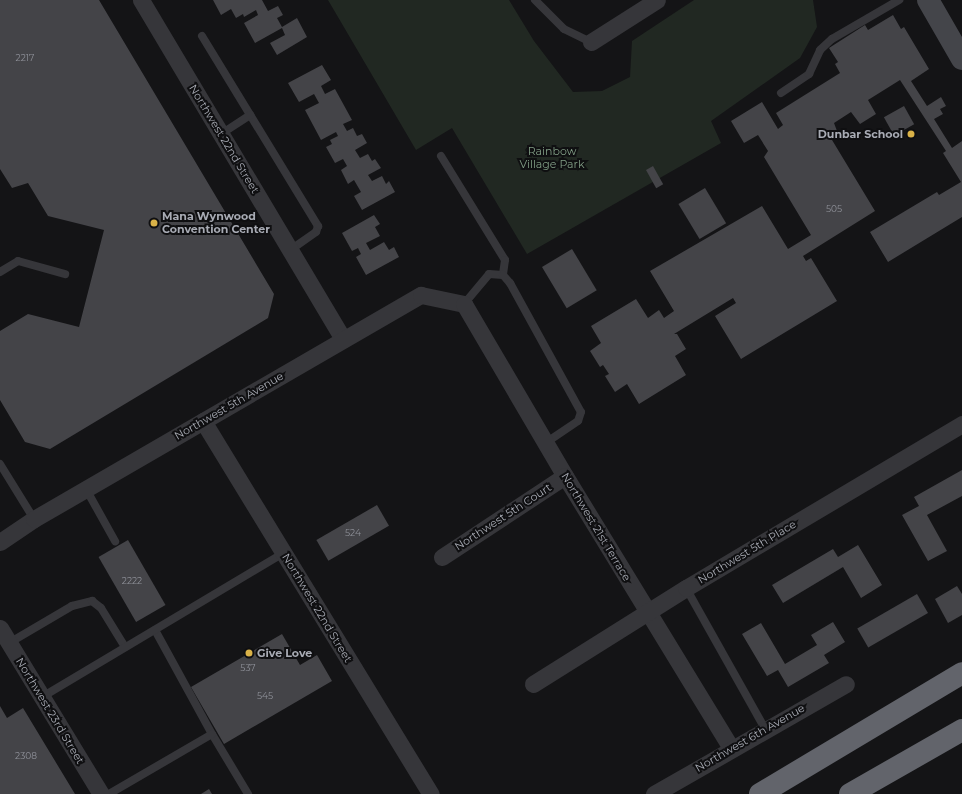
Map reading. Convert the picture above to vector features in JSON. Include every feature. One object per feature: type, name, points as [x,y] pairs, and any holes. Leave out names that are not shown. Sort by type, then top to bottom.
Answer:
[{"type":"highway","points":[[760,794],[962,673]]},
{"type":"highway","points":[[850,794],[962,730]]},
{"type":"main road","points":[[928,0],[962,59]]},
{"type":"street","name":"Northwest 22nd Street","points":[[141,0],[343,339]]},
{"type":"street","points":[[591,42],[657,0]]},
{"type":"street","name":"Northwest 5th Avenue","points":[[0,542],[34,519],[86,488],[421,295],[464,304]]},
{"type":"street","name":"Northwest 21st Terrace","points":[[464,304],[564,476],[731,748]]},
{"type":"street","name":"Northwest 22nd Street","points":[[203,421],[431,794]]},
{"type":"street","name":"Northwest 5th Place","points":[[533,684],[648,614],[686,588],[962,424]]},
{"type":"street","name":"Northwest 5th Court","points":[[442,557],[564,476]]},
{"type":"street","name":"Northwest 23rd Street","points":[[0,628],[101,794]]},
{"type":"street","name":"Northwest 6th Avenue","points":[[654,794],[731,748],[846,684]]},
{"type":"lane","points":[[535,0],[564,29],[591,42]]},
{"type":"lane","points":[[781,93],[809,74],[820,50],[832,39],[899,0]]},
{"type":"lane","points":[[202,36],[318,226],[316,232],[290,250]]},
{"type":"lane","points":[[221,134],[250,116]]},
{"type":"lane","points":[[441,156],[505,260],[503,276]]},
{"type":"lane","points":[[0,272],[18,261],[65,274]]},
{"type":"lane","points":[[464,304],[489,274],[503,276],[510,283],[581,412],[578,421],[545,443]]},
{"type":"lane","points":[[0,464],[34,519]]},
{"type":"lane","points":[[86,488],[115,541]]},
{"type":"lane","points":[[42,697],[284,554]]},
{"type":"lane","points":[[686,588],[765,729]]},
{"type":"lane","points":[[9,643],[72,606],[92,601],[101,608],[125,647]]},
{"type":"lane","points":[[155,630],[212,734],[248,794]]},
{"type":"lane","points":[[109,794],[212,734]]},
{"type":"green space","name":"Rainbow Village Park","points":[[328,0],[509,0],[534,41],[573,92],[602,91],[630,77],[632,41],[694,0],[813,0],[817,27],[800,58],[711,121],[721,143],[527,254],[452,128],[416,150]]},
{"type":"building","name":"Mana Wynwood Convention Center","points":[[0,0],[99,0],[274,294],[268,318],[50,449],[25,442],[0,400],[0,331],[28,314],[79,327],[104,230],[48,216],[28,183],[12,188],[0,169]]},
{"type":"building","points":[[213,0],[262,0],[268,11],[278,6],[283,15],[277,18],[282,27],[297,18],[307,37],[277,55],[270,43],[285,35],[282,28],[255,43],[244,23],[258,15],[256,10],[244,17],[243,14],[236,18],[231,9],[221,15]]},
{"type":"building","points":[[893,15],[901,29],[904,27],[929,69],[911,81],[927,106],[941,97],[946,106],[940,109],[943,114],[934,119],[952,148],[962,141],[962,217],[888,262],[870,232],[937,192],[939,195],[961,182],[943,153],[946,151],[900,80],[868,100],[876,114],[860,124],[851,112],[834,123],[837,131],[829,135],[875,211],[803,256],[806,261],[811,258],[837,301],[741,359],[715,316],[736,303],[733,298],[674,334],[677,334],[686,349],[675,356],[686,375],[639,404],[627,384],[615,392],[605,376],[609,374],[603,365],[600,367],[590,351],[601,343],[591,326],[636,299],[648,318],[659,310],[664,318],[674,311],[650,271],[762,206],[788,249],[811,235],[764,157],[768,151],[758,135],[744,143],[731,121],[762,102],[778,129],[783,125],[776,113],[840,73],[835,64],[838,62],[829,48],[865,25],[868,30]]},
{"type":"building","points":[[322,65],[331,80],[321,86],[325,94],[335,89],[352,120],[343,124],[347,131],[353,128],[357,136],[362,134],[367,143],[355,150],[360,158],[368,154],[372,161],[375,159],[381,168],[368,175],[372,181],[382,176],[386,184],[389,181],[395,192],[362,210],[354,196],[361,192],[354,180],[348,184],[341,170],[347,166],[343,159],[335,163],[326,147],[332,144],[330,140],[338,136],[336,132],[321,140],[305,110],[319,103],[314,94],[299,102],[288,83]]},
{"type":"building","points":[[904,106],[914,124],[894,136],[884,117]]},
{"type":"building","points":[[653,166],[663,184],[656,188],[646,170]]},
{"type":"building","points":[[705,188],[726,223],[700,239],[678,204]]},
{"type":"building","points":[[374,215],[380,224],[375,227],[380,236],[366,243],[370,250],[384,242],[389,250],[394,247],[399,257],[366,275],[356,257],[361,254],[358,248],[352,251],[342,233]]},
{"type":"building","points":[[572,249],[597,290],[567,308],[542,267]]},
{"type":"building","points":[[962,470],[962,496],[927,515],[947,551],[928,561],[902,515],[919,506],[914,497]]},
{"type":"building","points":[[377,505],[389,526],[328,561],[316,540]]},
{"type":"building","points":[[128,540],[166,605],[136,622],[99,557]]},
{"type":"building","points":[[858,545],[882,585],[861,598],[843,567],[783,603],[772,585],[833,549],[838,557]]},
{"type":"building","points":[[957,586],[962,594],[962,615],[948,623],[935,599]]},
{"type":"building","points":[[917,594],[928,613],[868,648],[857,628]]},
{"type":"building","points":[[833,622],[845,642],[824,655],[829,663],[788,687],[778,670],[767,676],[742,634],[761,623],[785,664],[817,645],[811,635]]},
{"type":"building","points":[[282,634],[300,665],[317,655],[332,681],[224,744],[191,687]]},
{"type":"building","points":[[0,706],[7,718],[23,708],[75,794],[0,794]]},
{"type":"building","points":[[209,789],[212,794],[201,794]]},
{"type":"place","name":"Dunbar School","points":[[911,134]]},
{"type":"place","name":"Mana Wynwood Convention Center","points":[[154,223]]},
{"type":"place","name":"Give Love","points":[[249,653]]}]
